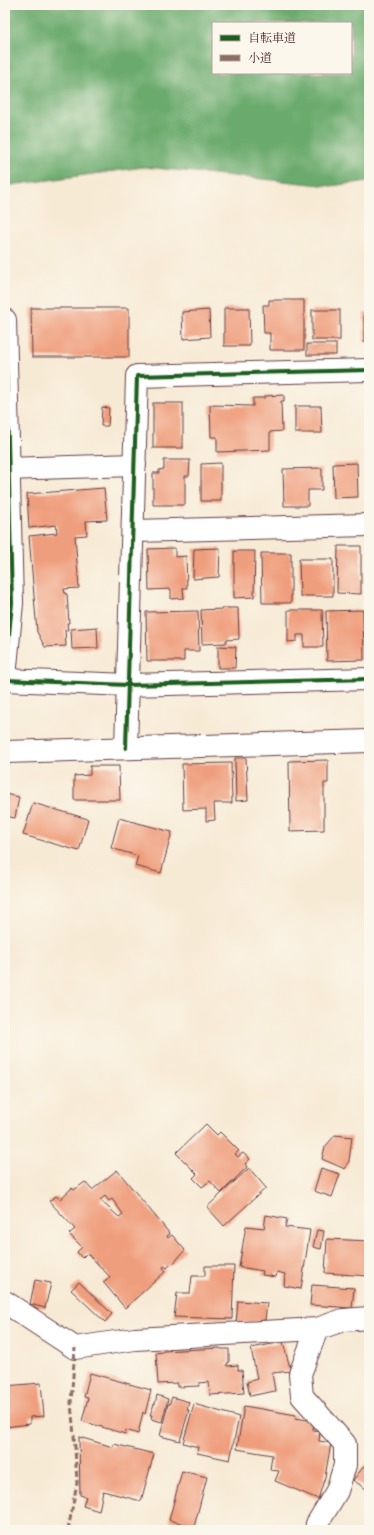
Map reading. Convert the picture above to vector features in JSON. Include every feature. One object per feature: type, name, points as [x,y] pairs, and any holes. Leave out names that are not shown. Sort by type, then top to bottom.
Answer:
[{"type":"street","points":[[5,320],[7,469],[12,603],[7,640],[5,679],[128,685],[369,679]]},
{"type":"street","points":[[126,748],[137,376],[369,370]]},
{"type":"street","points":[[7,469],[135,465]]},
{"type":"street","points":[[133,531],[369,525]]},
{"type":"street","points":[[5,752],[369,741]]},
{"type":"street","points":[[5,1302],[75,1348],[135,1339],[317,1330],[343,1320],[369,1318]]},
{"type":"street","points":[[316,1530],[317,1524],[337,1491],[345,1465],[346,1444],[302,1396],[300,1374],[317,1330]]},
{"type":"green space","points":[[5,5],[369,5],[369,181],[331,186],[144,167],[5,186]]},
{"type":"building","points":[[269,300],[304,300],[304,350],[270,350],[270,333],[264,333],[263,305],[269,305]]},
{"type":"building","points":[[31,308],[129,308],[129,357],[32,357]]},
{"type":"building","points":[[224,308],[249,308],[250,346],[224,346]]},
{"type":"building","points":[[209,310],[210,337],[183,339],[182,312]]},
{"type":"building","points":[[312,310],[340,310],[340,340],[312,340]]},
{"type":"building","points":[[364,313],[369,313],[369,342],[364,342]]},
{"type":"building","points":[[307,344],[336,344],[336,355],[307,355]]},
{"type":"building","points":[[284,395],[284,401],[281,401],[282,431],[270,432],[270,450],[217,452],[217,437],[211,437],[210,405],[253,406],[253,398]]},
{"type":"building","points":[[153,403],[183,403],[183,448],[153,448]]},
{"type":"building","points":[[295,406],[321,406],[322,433],[295,433]]},
{"type":"building","points":[[102,407],[109,408],[108,426],[101,426]]},
{"type":"building","points":[[164,460],[190,460],[189,476],[185,476],[185,505],[153,505],[153,473],[159,473],[159,470],[164,469]]},
{"type":"building","points":[[221,463],[221,501],[201,501],[201,464]]},
{"type":"building","points":[[357,463],[358,497],[334,498],[333,464]]},
{"type":"building","points":[[322,468],[322,490],[308,490],[308,506],[284,506],[283,469]]},
{"type":"building","points":[[104,488],[107,520],[86,521],[87,535],[75,536],[79,588],[64,589],[65,594],[67,594],[69,623],[67,623],[68,630],[65,630],[66,646],[45,647],[37,632],[29,536],[57,533],[56,525],[29,528],[27,494]]},
{"type":"building","points":[[338,546],[361,546],[361,594],[337,593]]},
{"type":"building","points":[[175,548],[175,557],[186,556],[187,588],[183,588],[184,598],[171,599],[171,589],[149,590],[148,549]]},
{"type":"building","points":[[220,548],[219,577],[193,579],[194,549]]},
{"type":"building","points":[[234,551],[255,551],[254,597],[234,598]]},
{"type":"building","points":[[261,553],[291,553],[291,603],[262,603]]},
{"type":"building","points":[[299,559],[333,559],[333,596],[300,596]]},
{"type":"building","points":[[238,608],[239,639],[226,640],[226,643],[202,644],[201,610]]},
{"type":"building","points":[[288,610],[322,610],[323,647],[304,647],[304,635],[297,635],[297,641],[288,642]]},
{"type":"building","points":[[363,610],[364,660],[327,661],[326,611]]},
{"type":"building","points":[[198,611],[199,651],[184,651],[184,661],[147,661],[146,612]]},
{"type":"building","points":[[97,627],[98,648],[72,649],[71,629]]},
{"type":"building","points":[[218,646],[236,647],[235,668],[218,668]]},
{"type":"building","points":[[235,758],[246,758],[248,800],[236,801]]},
{"type":"building","points":[[328,760],[328,783],[324,783],[324,830],[290,831],[289,761]]},
{"type":"building","points":[[231,763],[232,803],[214,803],[215,820],[206,821],[206,809],[183,810],[182,764]]},
{"type":"building","points":[[90,766],[119,766],[120,800],[74,800],[74,776],[90,775]]},
{"type":"building","points":[[5,794],[19,797],[15,818],[5,816]]},
{"type":"building","points":[[33,803],[88,819],[79,851],[23,835]]},
{"type":"building","points":[[119,818],[172,832],[161,873],[135,866],[138,856],[111,848]]},
{"type":"building","points":[[206,1124],[217,1135],[220,1132],[239,1151],[235,1154],[238,1157],[243,1153],[250,1159],[245,1164],[247,1167],[221,1193],[210,1181],[202,1187],[193,1178],[197,1174],[176,1153]]},
{"type":"building","points":[[335,1135],[352,1137],[349,1161],[345,1169],[322,1159],[325,1147]]},
{"type":"building","points":[[249,1168],[266,1188],[224,1226],[207,1207]]},
{"type":"building","points":[[321,1168],[340,1174],[332,1197],[314,1191]]},
{"type":"building","points":[[117,1170],[170,1234],[167,1236],[168,1238],[172,1235],[185,1250],[172,1265],[171,1264],[167,1268],[164,1266],[163,1268],[166,1271],[125,1308],[103,1282],[110,1277],[87,1253],[82,1258],[77,1252],[82,1247],[69,1234],[75,1229],[49,1201],[56,1196],[60,1199],[72,1188],[74,1190],[85,1182],[92,1190]],"holes":[[[105,1196],[109,1201],[112,1199],[123,1214],[119,1217],[100,1200]]]},
{"type":"building","points":[[266,1215],[287,1219],[285,1227],[310,1230],[301,1289],[284,1286],[285,1274],[277,1272],[276,1277],[262,1275],[263,1271],[239,1267],[246,1226],[264,1228]]},
{"type":"building","points":[[317,1230],[324,1231],[321,1249],[313,1247]]},
{"type":"building","points":[[327,1239],[369,1241],[369,1276],[325,1273]]},
{"type":"building","points":[[205,1266],[234,1266],[232,1319],[174,1317],[177,1293],[190,1293],[192,1276],[205,1276]]},
{"type":"building","points":[[35,1280],[51,1283],[45,1308],[30,1304]]},
{"type":"building","points":[[79,1282],[112,1314],[105,1322],[71,1290]]},
{"type":"building","points":[[312,1285],[354,1288],[352,1308],[310,1305]]},
{"type":"building","points":[[238,1301],[267,1303],[265,1320],[236,1324]]},
{"type":"building","points":[[283,1342],[291,1371],[272,1373],[275,1391],[250,1396],[247,1382],[257,1379],[251,1348]]},
{"type":"building","points":[[220,1348],[229,1349],[229,1363],[227,1363],[227,1366],[238,1365],[238,1370],[242,1370],[244,1393],[210,1395],[209,1382],[199,1383],[199,1386],[177,1387],[177,1383],[158,1384],[156,1353],[163,1351]]},
{"type":"building","points":[[90,1373],[151,1390],[145,1414],[143,1412],[138,1434],[126,1430],[125,1434],[82,1421],[88,1398],[84,1397]]},
{"type":"building","points":[[41,1383],[44,1416],[30,1417],[30,1424],[5,1427],[5,1386]]},
{"type":"building","points":[[157,1395],[168,1399],[162,1422],[151,1419],[152,1415],[150,1415]]},
{"type":"building","points":[[172,1397],[189,1402],[187,1410],[189,1410],[180,1441],[160,1436],[168,1404],[169,1405]]},
{"type":"building","points":[[194,1404],[239,1417],[230,1460],[197,1453],[198,1447],[183,1443]]},
{"type":"building","points":[[244,1406],[296,1415],[295,1418],[314,1421],[313,1430],[320,1431],[319,1441],[331,1443],[325,1477],[318,1499],[275,1481],[279,1471],[270,1470],[272,1455],[237,1449]]},
{"type":"building","points":[[79,1437],[113,1447],[114,1444],[154,1454],[141,1501],[103,1491],[99,1511],[83,1506],[86,1497],[80,1495]]},
{"type":"building","points":[[369,1460],[369,1491],[353,1480]]},
{"type":"building","points":[[182,1471],[207,1477],[194,1527],[169,1520]]},
{"type":"marked path","points":[[68,1530],[77,1483],[71,1403],[75,1348]]},
{"type":"cycle path","points":[[5,320],[12,603],[5,677]]},
{"type":"cycle path","points":[[126,748],[137,376],[369,370]]},
{"type":"cycle path","points":[[5,680],[128,685],[369,679]]}]
